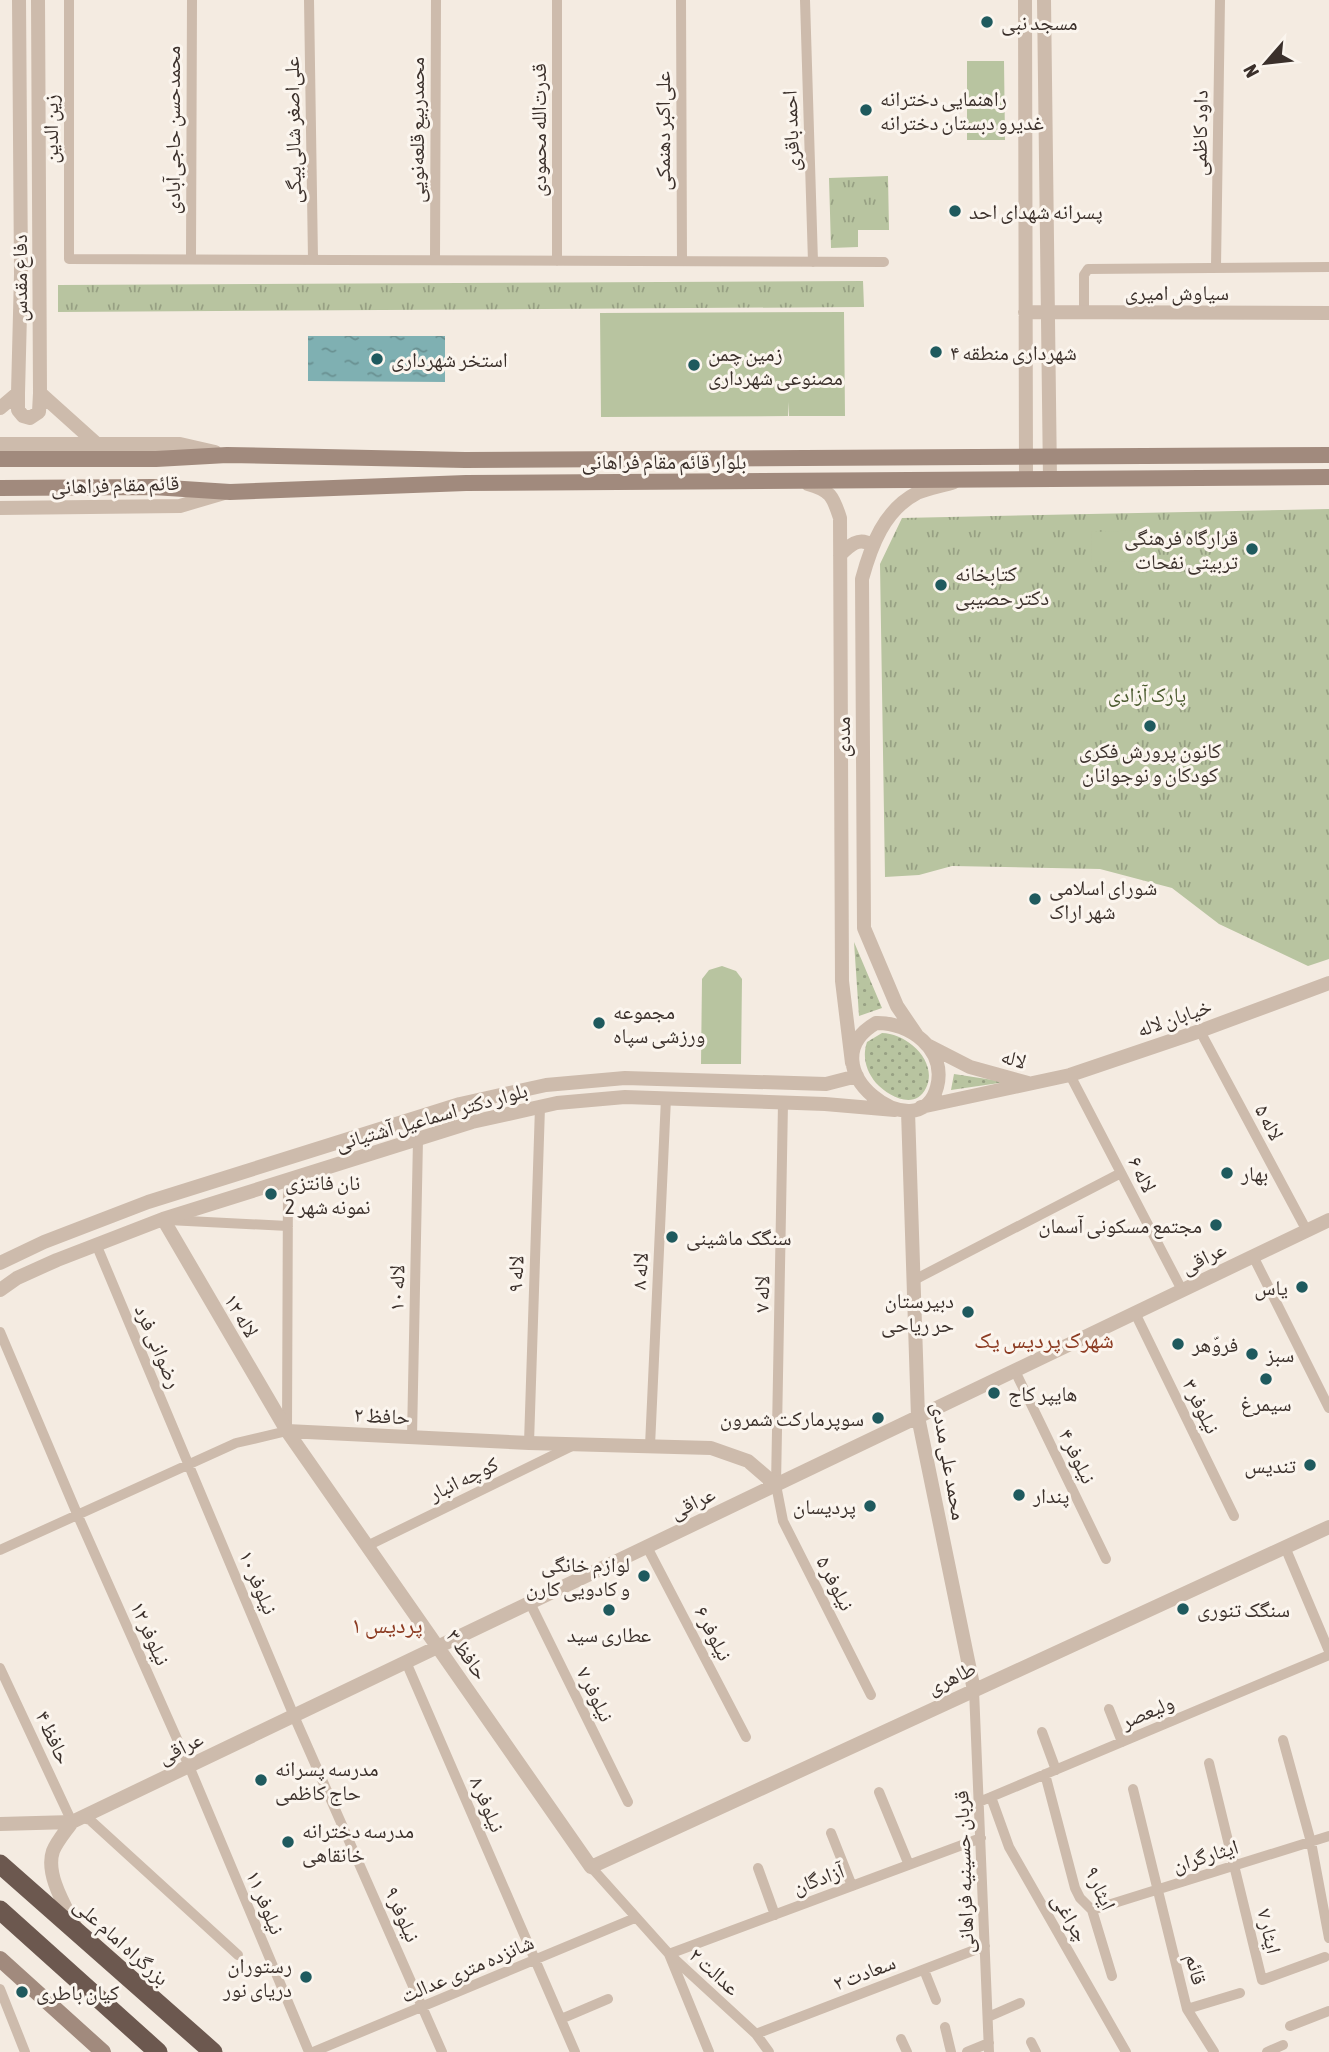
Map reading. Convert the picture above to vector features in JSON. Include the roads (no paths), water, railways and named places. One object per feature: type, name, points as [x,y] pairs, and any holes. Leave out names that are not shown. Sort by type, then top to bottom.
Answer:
[{"type":"highway","name":"بزرگراه امام علی","points":[[0,1864],[213,2052]]},
{"type":"highway","points":[[0,1910],[159,2052]]},
{"type":"main road","name":"بلوار قائم مقام فراهانی","points":[[0,459],[156,459],[227,455],[465,460],[1329,455]]},
{"type":"main road","name":"بلوار قائم مقام فراهانی","points":[[0,488],[153,486],[230,492],[466,484],[1329,477]]},
{"type":"main road","points":[[0,1959],[103,2052]]},
{"type":"street","name":"دفاع مقدس","points":[[19,0],[19,393]]},
{"type":"street","name":"دفاع مقدس","points":[[38,0],[40,393]]},
{"type":"street","name":"زین الدین","points":[[69,0],[69,259],[191,259]]},
{"type":"street","name":"محمدحسن حاجی‌آبادی","points":[[191,0],[191,259]]},
{"type":"street","name":"علی‌اصغر شالی‌بیگی","points":[[309,0],[313,260]]},
{"type":"street","name":"محمدربیع قلعه‌نویی","points":[[435,260],[436,0]]},
{"type":"street","name":"قدرت‌الله محمودی","points":[[557,0],[557,261]]},
{"type":"street","name":"علی‌اکبر دهنمکی","points":[[681,0],[682,261]]},
{"type":"street","name":"احمد باقری","points":[[805,0],[813,262]]},
{"type":"street","points":[[1025,0],[1026,480]]},
{"type":"street","points":[[1044,0],[1050,480]]},
{"type":"street","name":"داود کاظمی","points":[[1216,267],[1220,0]]},
{"type":"street","points":[[191,259],[884,262]]},
{"type":"street","points":[[1084,313],[1084,275],[1088,269],[1329,267]]},
{"type":"street","name":"سیاوش امیری","points":[[1025,313],[1329,313]]},
{"type":"street","points":[[19,393],[18,411],[30,418],[39,412],[40,393]]},
{"type":"street","points":[[0,408],[19,393]]},
{"type":"street","points":[[40,393],[99,446]]},
{"type":"street","name":"قائم مقام فراهانی","points":[[0,444],[180,444],[227,455]]},
{"type":"street","name":"مددی","points":[[916,1034],[897,1006],[864,928],[862,579],[871,545],[892,513],[917,494],[962,480]]},
{"type":"street","name":"مددی","points":[[799,481],[824,489],[834,500],[840,518],[842,981],[855,1069]]},
{"type":"street","name":"قائم مقام فراهانی","points":[[0,508],[180,506],[230,492]]},
{"type":"street","points":[[841,555],[850,545],[859,541],[866,541],[871,545]]},
{"type":"street","name":"خیابان لاله","points":[[1030,1084],[1070,1075],[1329,983]]},
{"type":"street","points":[[876,1023],[903,1026],[927,1045],[935,1057],[939,1079],[936,1091],[931,1100],[908,1109],[872,1097],[855,1069],[856,1043],[863,1031],[876,1023]]},
{"type":"street","name":"لاله ۵","points":[[1200,1031],[1307,1231]]},
{"type":"street","name":"لاله","points":[[927,1045],[970,1067],[1030,1084]]},
{"type":"street","name":"بلوار دکتر اسماعیل آشتیانی","points":[[0,1263],[44,1242],[148,1202],[460,1104],[546,1085],[625,1078],[826,1084],[855,1069]]},
{"type":"street","name":"لاله ۶","points":[[1070,1075],[1182,1290]]},
{"type":"street","name":"لاله","points":[[908,1109],[1030,1084]]},
{"type":"street","name":"بلوار دکتر اسماعیل آشتیانی","points":[[0,1290],[17,1278],[163,1219],[472,1122],[540,1107],[625,1097],[908,1109]]},
{"type":"street","name":"لاله ۸","points":[[650,1447],[666,1098]]},
{"type":"street","name":"لاله ۷","points":[[776,1485],[783,1103]]},
{"type":"street","name":"لاله ۹","points":[[529,1443],[540,1107]]},
{"type":"street","name":"محمد علی مددی","points":[[908,1109],[918,1417],[974,1690]]},
{"type":"street","name":"لاله ۱۰","points":[[412,1437],[418,1139]]},
{"type":"street","points":[[915,1280],[1121,1173]]},
{"type":"street","points":[[287,1431],[288,1180]]},
{"type":"street","points":[[163,1219],[288,1226]]},
{"type":"street","name":"لاله ۱۲","points":[[163,1219],[287,1431]]},
{"type":"street","name":"عراقی","points":[[77,1820],[1329,1220]]},
{"type":"street","name":"رضوانی فرد","points":[[96,1244],[188,1464]]},
{"type":"street","points":[[1254,1256],[1329,1408]]},
{"type":"street","name":"نیلوفر ۳","points":[[1135,1313],[1234,1516]]},
{"type":"street","name":"نیلوفر ۱۲","points":[[0,1332],[189,1766]]},
{"type":"street","name":"نیلوفر ۴","points":[[1015,1371],[1106,1559]]},
{"type":"street","name":"حافظ ۲","points":[[0,1550],[236,1443],[287,1431],[529,1443],[711,1448],[748,1461],[776,1485]]},
{"type":"street","name":"حافظ ۳","points":[[287,1431],[591,1867]]},
{"type":"street","name":"کوچه انبار","points":[[367,1546],[576,1444]]},
{"type":"street","name":"نیلوفر ۱۰","points":[[188,1464],[294,1716]]},
{"type":"street","name":"نیلوفر ۵","points":[[776,1485],[783,1521],[871,1695]]},
{"type":"street","name":"طاهری","points":[[591,1867],[1329,1527]]},
{"type":"street","name":"نیلوفر ۶","points":[[647,1547],[746,1738]]},
{"type":"street","points":[[1285,1547],[1329,1653]]},
{"type":"street","name":"نیلوفر ۷","points":[[530,1603],[628,1802]]},
{"type":"street","name":"ولیعصر","points":[[979,1802],[1329,1653]]},
{"type":"street","name":"نیلوفر ۸","points":[[406,1662],[575,2052]]},
{"type":"street","name":"حافظ ۴","points":[[0,1668],[77,1820]]},
{"type":"street","name":"قربان حسینیه فراهانی","points":[[974,1690],[989,2047]]},
{"type":"street","points":[[1108,1709],[1122,1742]]},
{"type":"street","name":"نیلوفر ۹","points":[[294,1716],[442,2052]]},
{"type":"street","points":[[1042,1732],[1056,1770]]},
{"type":"street","points":[[1283,1740],[1311,1842],[1329,1938]]},
{"type":"street","points":[[1209,1763],[1235,1866]]},
{"type":"street","name":"نیلوفر ۱۱","points":[[189,1766],[311,2052]]},
{"type":"street","name":"ایثار ۹","points":[[1045,1774],[1075,1888],[1080,1898],[1092,1910],[1112,1976]]},
{"type":"street","name":"قائم","points":[[1133,1790],[1187,2009],[1214,2052]]},
{"type":"street","points":[[879,1792],[909,1865]]},
{"type":"street","name":"چراغی","points":[[991,1797],[1009,1847],[1126,2052]]},
{"type":"street","points":[[77,1820],[53,1850],[52,1864],[55,1881],[78,1931]]},
{"type":"street","points":[[0,1824],[90,1820],[237,1955]]},
{"type":"street","points":[[831,1833],[852,1886]]},
{"type":"street","name":"ایثارگران","points":[[1092,1910],[1329,1836]]},
{"type":"street","name":"آزادگان","points":[[669,1954],[981,1838]]},
{"type":"street","name":"ایثار ۷","points":[[1235,1866],[1262,1980],[1328,1958]]},
{"type":"street","name":"عدالت ۲","points":[[591,1867],[669,1954],[756,2034],[769,2052]]},
{"type":"street","points":[[758,1868],[775,1915]]},
{"type":"street","name":"شانزده متری عدالت","points":[[311,2052],[635,1918]]},
{"type":"street","name":"سعادت ۲","points":[[756,2034],[985,1946]]},
{"type":"street","points":[[669,1954],[709,2052]]},
{"type":"street","points":[[924,1969],[936,2000]]},
{"type":"street","points":[[0,1989],[26,2052]]},
{"type":"street","points":[[1187,2009],[1240,1993]]},
{"type":"street","points":[[561,2019],[608,1999]]},
{"type":"street","points":[[988,2017],[1020,2003]]},
{"type":"street","points":[[1290,2026],[1329,2011]]},
{"type":"street","points":[[945,2027],[951,2052]]},
{"type":"street","points":[[901,2039],[907,2052]]},
{"type":"street","points":[[1266,2052],[1283,2045]]},
{"type":"street","points":[[967,2052],[989,2047]]},
{"type":"water","name":"استخر شهرداری","points":[[308,336],[445,336],[445,382],[308,381]]},
{"type":"place","name":"مسجد نبی","points":[[987,22]]},
{"type":"place","name":"راهنمایی دخترانه غدیرو دبستان دخترانه","points":[[866,110]]},
{"type":"place","name":"پسرانه شهدای احد","points":[[955,211]]},
{"type":"place","name":"شهرداری منطقه ۴","points":[[936,352]]},
{"type":"place","name":"استخر شهرداری","points":[[377,359]]},
{"type":"place","name":"زمین چمن مصنوعی شهرداری","points":[[694,365]]},
{"type":"place","name":"قرارگاه فرهنگی تربیتی نفحات","points":[[1252,549]]},
{"type":"place","name":"کتابخانه دکتر حصیبی","points":[[941,585]]},
{"type":"place","name":"کانون پرورش فکری کودکان و نوجوانان","points":[[1150,726]]},
{"type":"place","name":"شورای اسلامی شهر اراک","points":[[1035,899]]},
{"type":"place","name":"مجموعه ورزشی سپاه","points":[[599,1023]]},
{"type":"place","name":"بهار","points":[[1227,1173]]},
{"type":"place","name":"نان فانتزی نمونه شهر 2","points":[[271,1194]]},
{"type":"place","name":"مجتمع مسکونی آسمان","points":[[1216,1225]]},
{"type":"place","name":"سنگک ماشینی","points":[[672,1237]]},
{"type":"place","name":"یاس","points":[[1302,1287]]},
{"type":"place","name":"دبیرستان حر ریاحی","points":[[968,1312]]},
{"type":"place","name":"فروّهر","points":[[1178,1344]]},
{"type":"place","name":"سبز","points":[[1252,1354]]},
{"type":"place","name":"سیمرغ","points":[[1266,1379]]},
{"type":"place","name":"هایپر کاج","points":[[994,1393]]},
{"type":"place","name":"سوپرمارکت شمرون","points":[[878,1418]]},
{"type":"place","name":"تندیس","points":[[1310,1465]]},
{"type":"place","name":"پندار","points":[[1019,1495]]},
{"type":"place","name":"پردیسان","points":[[870,1506]]},
{"type":"place","name":"لوازم خانگی و کادویی کارن","points":[[644,1576]]},
{"type":"place","name":"سنگک تنوری","points":[[1183,1609]]},
{"type":"place","name":"عطاری سید","points":[[609,1610]]},
{"type":"place","name":"مدرسه پسرانه حاج کاظمی","points":[[261,1780]]},
{"type":"place","name":"مدرسه دخترانه خانقاهی","points":[[288,1842]]},
{"type":"place","name":"رستوران دریای نور","points":[[306,1977]]},
{"type":"place","name":"کیان باطری","points":[[22,1992]]},
{"type":"district","name":"شهرک پردیس یک","points":[[1044,1340]]},
{"type":"district","name":"پردیس ۱","points":[[387,1625]]},
{"type":"park label","name":"پارک آزادی","points":[[1147,694]]}]
